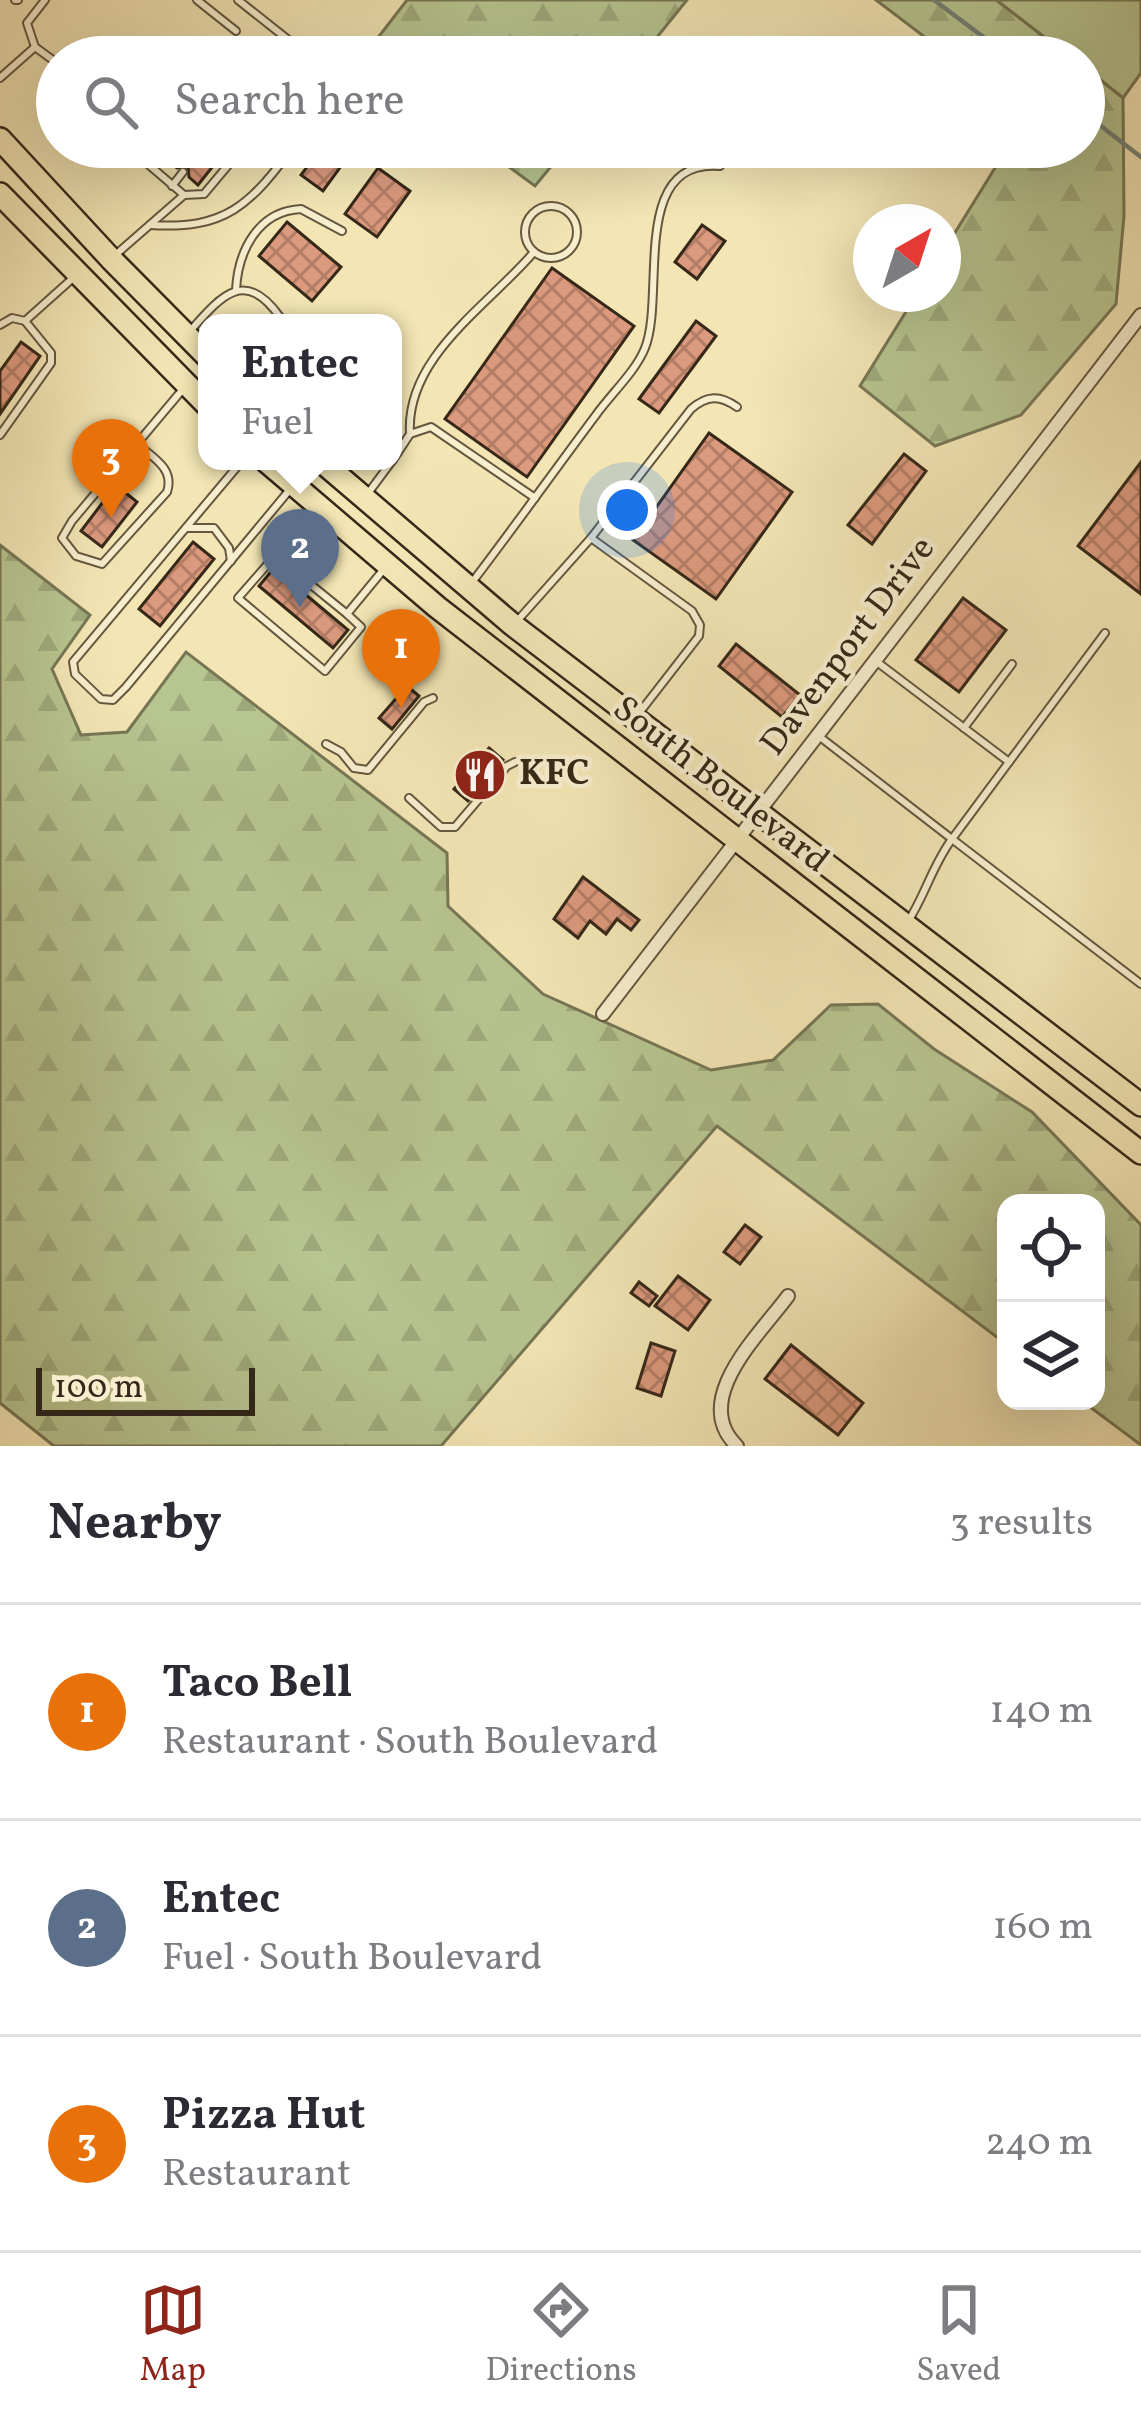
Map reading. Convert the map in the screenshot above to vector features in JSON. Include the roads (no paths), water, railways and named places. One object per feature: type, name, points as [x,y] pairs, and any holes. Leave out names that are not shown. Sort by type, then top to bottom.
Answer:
[{"type":"highway","points":[[0,139],[198,347]]},
{"type":"highway","points":[[0,195],[198,397]]},
{"type":"highway","points":[[38,234],[85,264],[111,260]]},
{"type":"highway","name":"South Boulevard","points":[[276,470],[387,566],[1141,1153]]},
{"type":"highway","points":[[279,470],[330,504],[355,506],[364,499]]},
{"type":"highway","name":"South Boulevard","points":[[331,470],[468,588],[634,720],[1141,1105]]},
{"type":"highway","points":[[633,760],[685,792],[700,790],[701,772]]},
{"type":"street","name":"Davenport Drive","points":[[603,1014],[1141,315]]},
{"type":"street","points":[[737,1446],[727,1436],[720,1415],[721,1397],[740,1360],[788,1296]]},
{"type":"lane","points":[[0,78],[35,47],[27,23],[44,0]]},
{"type":"lane","points":[[196,0],[236,32]]},
{"type":"lane","points":[[238,0],[283,36]]},
{"type":"lane","points":[[152,168],[184,195]]},
{"type":"lane","points":[[157,172],[160,168]]},
{"type":"lane","points":[[111,260],[184,195],[204,194],[227,168]]},
{"type":"lane","points":[[150,225],[200,224],[239,209],[259,193],[277,168]]},
{"type":"lane","points":[[468,588],[645,349],[664,200],[692,168]]},
{"type":"lane","points":[[172,185],[183,172]]},
{"type":"lane","points":[[554,206],[569,213],[577,229],[568,253],[551,258],[534,252],[525,230],[531,215],[554,206]]},
{"type":"lane","points":[[236,290],[242,252],[272,216],[301,209],[342,231]]},
{"type":"lane","points":[[402,447],[410,434],[409,411],[442,346],[534,252]]},
{"type":"lane","points":[[25,322],[76,276]]},
{"type":"lane","points":[[207,314],[224,296],[252,290],[278,314]]},
{"type":"lane","points":[[0,325],[12,318],[25,322],[51,353],[51,363],[0,436]]},
{"type":"lane","points":[[186,336],[198,323]]},
{"type":"lane","points":[[136,443],[169,471],[167,492],[102,564],[76,556],[62,538],[71,521],[136,443],[186,386]]},
{"type":"lane","points":[[513,625],[591,538],[691,409],[710,398],[723,398],[737,407]]},
{"type":"lane","points":[[410,434],[431,427],[535,498]]},
{"type":"lane","points":[[234,470],[73,662],[75,674],[101,699],[113,700],[126,687],[293,485]]},
{"type":"lane","points":[[364,499],[386,470]]},
{"type":"lane","points":[[299,575],[340,526]]},
{"type":"lane","points":[[185,528],[214,528],[229,548],[231,561]]},
{"type":"lane","points":[[591,538],[692,611],[700,625],[699,636],[634,720]]},
{"type":"lane","points":[[274,557],[299,575],[361,627],[325,671],[238,598],[274,557]]},
{"type":"lane","points":[[347,614],[387,566]]},
{"type":"lane","points":[[905,926],[940,856],[1105,633]]},
{"type":"lane","points":[[876,661],[1009,762]]},
{"type":"lane","points":[[964,728],[1012,664]]},
{"type":"lane","points":[[326,744],[354,768],[368,770],[424,702],[433,698]]},
{"type":"lane","points":[[820,737],[1141,984]]},
{"type":"lane","points":[[409,798],[442,827],[454,827],[515,762]]},
{"type":"waterway","points":[[934,0],[982,36]]},
{"type":"waterway","points":[[1105,129],[1141,157]]},
{"type":"place","name":"Pizza Hut","points":[[111,518]]},
{"type":"place","name":"Entec","points":[[300,608]]},
{"type":"place","name":"Taco Bell","points":[[401,708]]},
{"type":"place","name":"KFC","points":[[480,775]]}]
